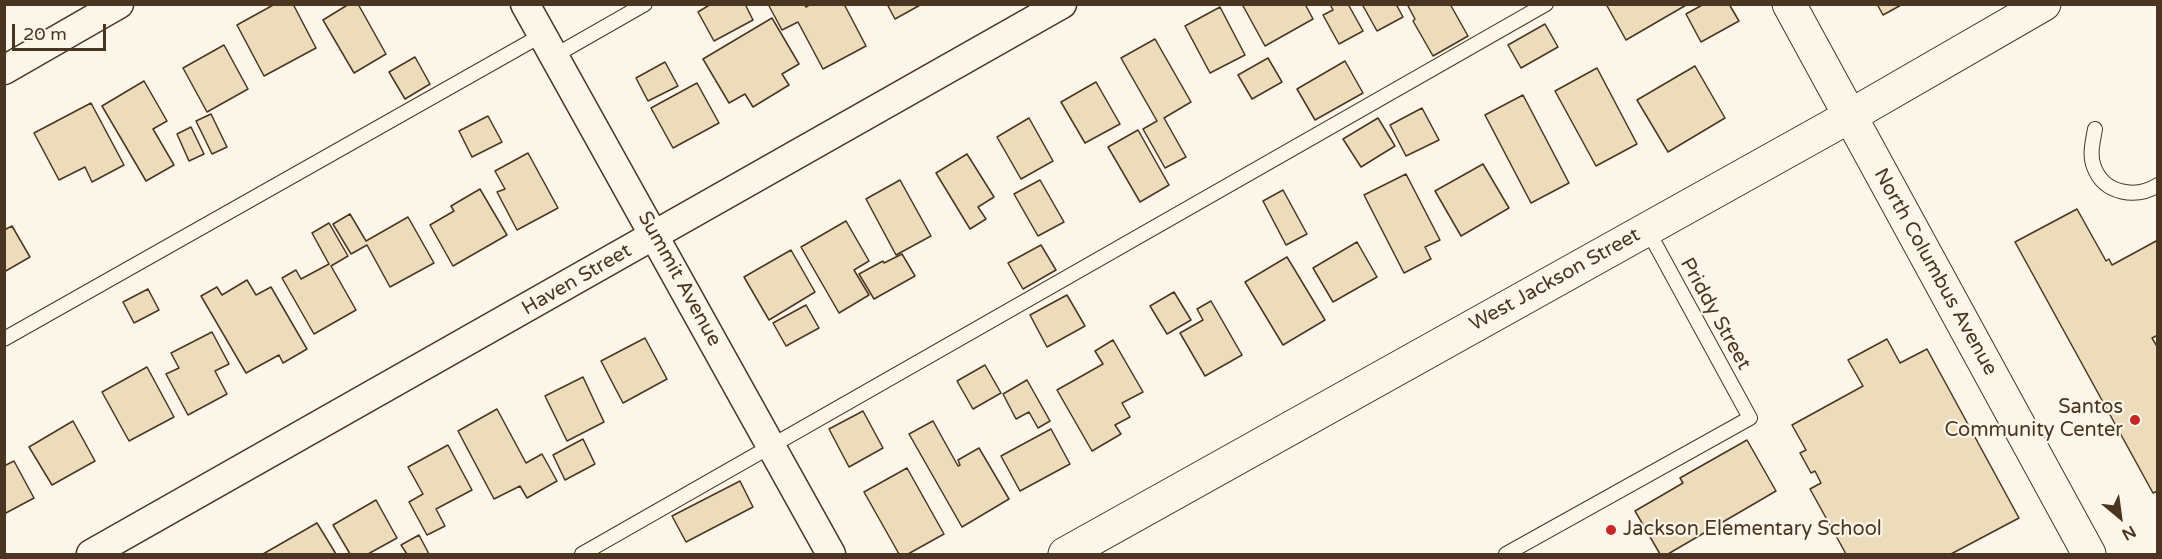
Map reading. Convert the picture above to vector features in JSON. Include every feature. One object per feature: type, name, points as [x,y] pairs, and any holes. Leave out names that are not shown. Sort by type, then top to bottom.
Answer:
[{"type":"street","points":[[4,70],[119,4]]},
{"type":"street","name":"Summit Avenue","points":[[525,4],[831,555]]},
{"type":"street","name":"Haven Street","points":[[91,555],[1062,4]]},
{"type":"street","name":"North Columbus Avenue","points":[[1789,4],[2089,555]]},
{"type":"street","name":"West Jackson Street","points":[[1065,555],[1850,116],[2044,4]]},
{"type":"lane","points":[[4,339],[548,46],[645,4]]},
{"type":"lane","points":[[582,555],[1546,4]]},
{"type":"lane","points":[[2095,129],[2092,154],[2094,167],[2111,188],[2124,193],[2138,193],[2157,185]]},
{"type":"lane","name":"Priddy Street","points":[[1506,555],[1749,417],[1647,229]]},
{"type":"building","points":[[275,4],[293,4],[316,48],[264,76],[237,25]]},
{"type":"building","points":[[349,4],[358,4],[386,54],[354,73],[323,20]]},
{"type":"building","points":[[711,4],[745,4],[753,20],[714,41],[698,12]]},
{"type":"building","points":[[768,4],[804,4],[806,7],[811,4],[844,4],[866,46],[823,69],[798,22],[782,30]]},
{"type":"building","points":[[887,4],[922,4],[895,19]]},
{"type":"building","points":[[1242,4],[1305,4],[1313,19],[1265,46]]},
{"type":"building","points":[[1330,4],[1348,4],[1363,31],[1339,44],[1323,15],[1333,10]]},
{"type":"building","points":[[1362,4],[1396,4],[1403,17],[1377,31]]},
{"type":"building","points":[[1407,4],[1450,4],[1468,36],[1433,56],[1413,21],[1415,19]]},
{"type":"building","points":[[1606,4],[1688,4],[1626,40]]},
{"type":"building","points":[[1704,4],[1729,4],[1739,21],[1701,42],[1686,14]]},
{"type":"building","points":[[1877,4],[1903,4],[1883,15]]},
{"type":"building","points":[[1220,7],[1245,55],[1210,73],[1185,26]]},
{"type":"building","points":[[772,18],[799,64],[782,74],[789,85],[753,107],[745,94],[729,103],[703,59]]},
{"type":"building","points":[[1545,24],[1558,47],[1521,68],[1508,45]]},
{"type":"building","points":[[1155,39],[1191,102],[1164,118],[1186,157],[1165,168],[1143,129],[1157,121],[1121,58]]},
{"type":"building","points":[[224,45],[248,89],[207,112],[183,68]]},
{"type":"building","points":[[415,57],[430,84],[405,99],[389,72]]},
{"type":"building","points":[[1268,58],[1282,82],[1252,99],[1238,75]]},
{"type":"building","points":[[1345,61],[1363,93],[1315,120],[1297,89]]},
{"type":"building","points":[[665,62],[678,86],[648,101],[636,78]]},
{"type":"building","points":[[1695,66],[1725,118],[1668,152],[1637,100]]},
{"type":"building","points":[[1597,68],[1637,144],[1596,166],[1555,91]]},
{"type":"building","points":[[144,81],[167,121],[153,129],[174,165],[146,181],[102,106]]},
{"type":"building","points":[[1096,82],[1120,124],[1085,143],[1061,102]]},
{"type":"building","points":[[697,83],[719,123],[673,148],[651,108]]},
{"type":"building","points":[[1523,95],[1569,183],[1531,203],[1485,115]]},
{"type":"building","points":[[91,103],[124,165],[92,182],[85,167],[59,180],[34,133]]},
{"type":"building","points":[[1422,108],[1439,140],[1406,156],[1390,125]]},
{"type":"building","points":[[211,114],[227,147],[212,154],[196,121]]},
{"type":"building","points":[[488,116],[502,142],[472,157],[459,131]]},
{"type":"building","points":[[1029,118],[1053,161],[1021,179],[997,137]]},
{"type":"building","points":[[1378,118],[1395,146],[1361,167],[1343,139]]},
{"type":"building","points":[[191,127],[204,154],[189,161],[177,134]]},
{"type":"building","points":[[1138,130],[1169,185],[1140,202],[1108,147]]},
{"type":"building","points":[[528,153],[558,208],[517,230],[497,192],[505,189],[495,171]]},
{"type":"building","points":[[967,154],[994,197],[978,207],[986,219],[970,229],[936,173]]},
{"type":"building","points":[[1483,164],[1509,208],[1461,236],[1435,191]]},
{"type":"building","points":[[1406,174],[1440,240],[1425,247],[1431,259],[1404,273],[1364,195]]},
{"type":"building","points":[[900,180],[931,236],[896,255],[866,199]]},
{"type":"building","points":[[1040,180],[1064,222],[1038,236],[1014,194]]},
{"type":"building","points":[[480,189],[507,235],[453,266],[430,225],[454,211],[451,206]]},
{"type":"building","points":[[1283,190],[1307,234],[1286,245],[1263,201]]},
{"type":"building","name":"Santos Community Center","points":[[2077,209],[2106,261],[2109,259],[2112,265],[2158,240],[2158,335],[2152,338],[2158,348],[2158,491],[2153,493],[2015,242]]},
{"type":"building","points":[[350,214],[366,241],[408,217],[434,263],[390,287],[367,245],[351,254],[333,224]]},
{"type":"building","points":[[846,221],[869,261],[854,270],[869,295],[839,313],[801,247]]},
{"type":"building","points":[[329,223],[348,256],[331,266],[356,310],[314,334],[282,278],[296,270],[301,279],[329,264],[312,233]]},
{"type":"building","points":[[12,226],[30,257],[4,272],[4,230]]},
{"type":"building","points":[[1357,242],[1377,277],[1333,302],[1313,268]]},
{"type":"building","points":[[1041,245],[1056,270],[1023,289],[1008,263]]},
{"type":"building","points":[[791,250],[815,292],[769,320],[744,277]]},
{"type":"building","points":[[902,254],[915,276],[874,299],[859,274]]},
{"type":"building","points":[[1287,257],[1325,320],[1283,345],[1245,282]]},
{"type":"building","points":[[247,280],[256,295],[271,287],[307,349],[283,363],[279,355],[246,373],[201,296],[217,287],[222,295]]},
{"type":"building","points":[[148,289],[159,310],[134,323],[123,302]]},
{"type":"building","points":[[1174,292],[1191,320],[1167,334],[1150,306]]},
{"type":"building","points":[[1067,295],[1085,326],[1047,347],[1030,315]]},
{"type":"building","points":[[1211,301],[1242,355],[1205,376],[1180,333],[1203,320],[1197,309]]},
{"type":"building","points":[[806,305],[819,328],[786,346],[773,323]]},
{"type":"building","points":[[212,332],[229,364],[215,371],[227,394],[188,415],[166,374],[179,368],[171,353]]},
{"type":"building","points":[[645,338],[667,379],[623,403],[601,361]]},
{"type":"building","points":[[1887,339],[1900,363],[1927,349],[2019,518],[1951,554],[1846,554],[1810,489],[1821,483],[1815,471],[1811,473],[1800,453],[1806,450],[1792,425],[1863,386],[1848,360]]},
{"type":"building","points":[[1113,340],[1143,392],[1122,403],[1130,417],[1115,425],[1121,434],[1092,451],[1057,390],[1103,364],[1095,351]]},
{"type":"building","points":[[985,365],[1001,393],[973,409],[957,381]]},
{"type":"building","points":[[147,367],[174,417],[129,441],[102,392]]},
{"type":"building","points":[[583,377],[604,422],[567,441],[545,396]]},
{"type":"building","points":[[1027,380],[1050,421],[1038,428],[1029,412],[1016,419],[1003,394]]},
{"type":"building","points":[[497,409],[526,463],[542,454],[557,481],[527,498],[520,486],[494,499],[458,431]]},
{"type":"building","points":[[863,411],[883,448],[849,467],[829,429]]},
{"type":"building","points":[[73,421],[95,461],[52,485],[29,447]]},
{"type":"building","points":[[933,421],[958,466],[960,465],[958,460],[979,448],[1009,499],[962,527],[909,434]]},
{"type":"building","points":[[1051,429],[1070,464],[1020,491],[1001,456]]},
{"type":"building","points":[[583,439],[595,464],[565,480],[553,455]]},
{"type":"building","points":[[1747,440],[1776,491],[1668,554],[1660,554],[1635,511],[1683,483],[1680,478]]},
{"type":"building","points":[[448,445],[472,490],[436,509],[445,526],[427,535],[409,502],[423,494],[408,467]]},
{"type":"building","points":[[14,461],[34,498],[4,514],[4,466]]},
{"type":"building","points":[[907,468],[944,534],[908,554],[899,554],[864,492]]},
{"type":"building","points":[[740,481],[753,507],[686,542],[672,516]]},
{"type":"building","points":[[376,500],[397,538],[368,554],[350,554],[333,525]]},
{"type":"building","points":[[317,523],[336,554],[263,554]]},
{"type":"building","points":[[419,535],[429,554],[407,554],[401,545]]},
{"type":"place","name":"Santos Community Center","points":[[2135,420]]},
{"type":"place","name":"Jackson Elementary School","points":[[1611,530]]}]
